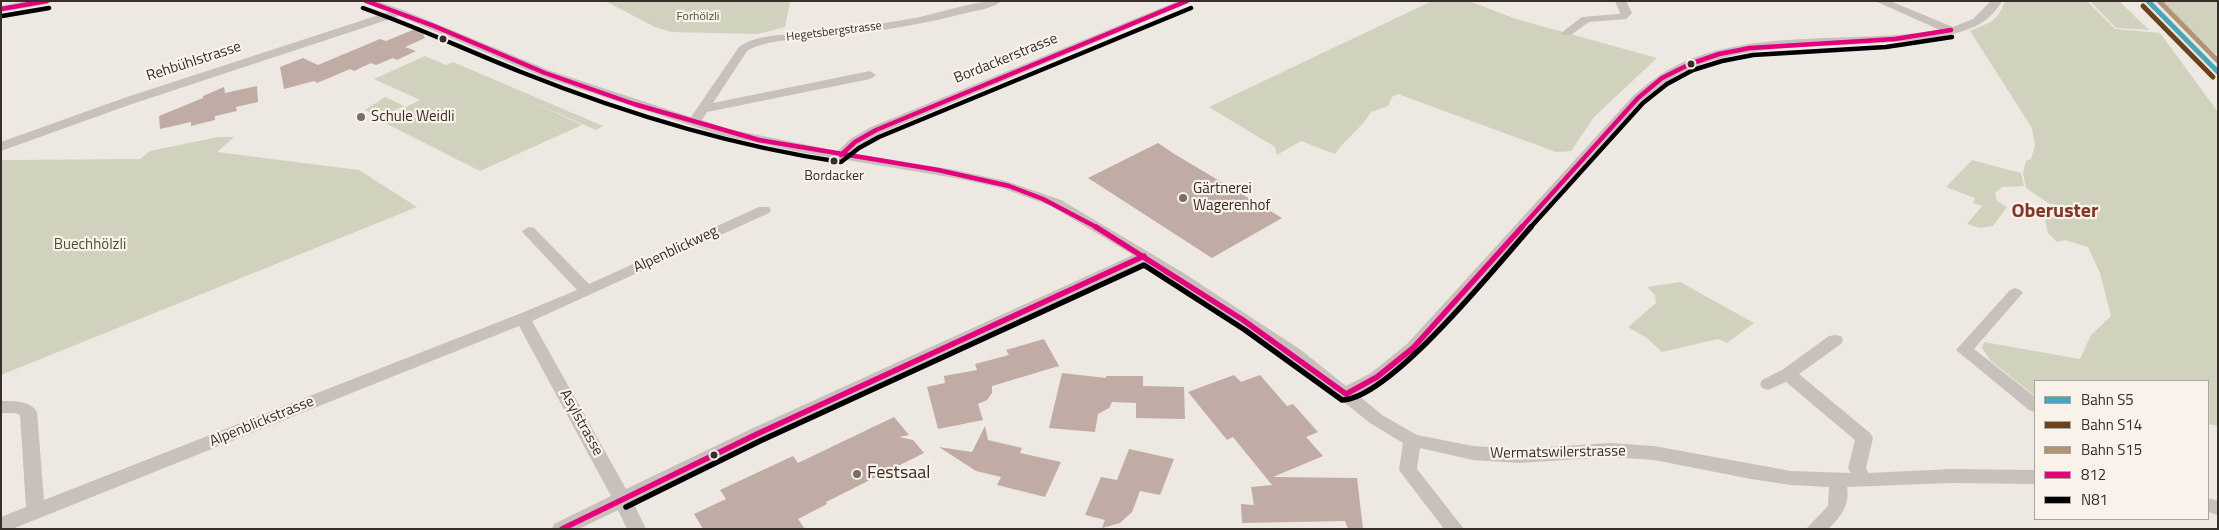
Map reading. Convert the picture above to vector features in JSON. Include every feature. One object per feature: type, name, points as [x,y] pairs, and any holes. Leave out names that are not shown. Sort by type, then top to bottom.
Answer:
[{"type":"street","points":[[1,9],[48,1]]},
{"type":"street","name":"Wermatswilerstrasse","points":[[365,1],[398,12],[547,74],[613,97],[755,140],[956,174],[1032,194],[1078,215],[1177,275],[1295,354],[1376,419],[1412,440],[1473,453],[1510,455],[1563,454],[1610,450],[1654,453],[1759,473],[1838,481],[1992,475],[2034,477]]},
{"type":"street","name":"Hegetsbergstrasse","points":[[694,121],[743,49],[750,45],[773,39],[920,21],[966,11],[996,1]]},
{"type":"street","name":"Bordackerstrasse","points":[[841,155],[855,142],[876,130],[1188,1]]},
{"type":"street","points":[[1567,33],[1586,19],[1622,17],[1626,13],[1620,1]]},
{"type":"street","points":[[1880,1],[1898,4],[1951,30]]},
{"type":"street","points":[[1346,394],[1377,378],[1414,348],[1638,98],[1659,79],[1691,64],[1738,51],[1921,36],[1963,28],[1979,20],[1990,11],[1997,1]]},
{"type":"street","name":"Rehbühlstrasse","points":[[1,147],[132,99],[398,12]]},
{"type":"street","points":[[703,109],[870,74]]},
{"type":"street","name":"Alpenblickweg","points":[[523,318],[588,292],[764,210]]},
{"type":"street","points":[[529,231],[588,292]]},
{"type":"street","points":[[560,529],[757,434],[1031,308],[1093,282],[1144,256]]},
{"type":"street","points":[[2015,292],[1964,350],[2034,405]]},
{"type":"street","name":"Asylstrasse","points":[[523,318],[637,529]]},
{"type":"street","name":"Alpenblickstrasse","points":[[1,525],[523,318]]},
{"type":"street","points":[[1768,384],[1788,374],[1835,340]]},
{"type":"street","points":[[1788,374],[1864,438],[1857,468],[1863,480]]},
{"type":"street","points":[[1,407],[17,407],[28,412],[36,511]]},
{"type":"street","points":[[1412,440],[1408,470],[1455,529]]},
{"type":"street","points":[[1815,529],[1834,512],[1839,504],[1838,481]]},
{"type":"green space","name":"Forhölzli","points":[[605,1],[790,1],[785,27],[758,34],[671,32],[655,27]]},
{"type":"green space","points":[[1432,1],[1469,1],[1516,19],[1657,58],[1594,117],[1571,151],[1556,152],[1398,94],[1392,97],[1388,106],[1371,112],[1335,154],[1301,141],[1277,155],[1275,147],[1209,107]]},
{"type":"green space","points":[[2005,1],[2087,1],[2115,29],[2160,33],[2218,112],[2218,426],[2209,424],[2209,380],[2034,380],[2034,395],[1991,361],[1982,348],[1984,342],[2080,359],[2091,335],[2111,316],[2100,273],[2088,247],[2065,240],[2057,242],[2048,233],[2045,220],[2062,216],[2064,213],[2062,207],[2048,203],[2026,188],[2023,173],[2026,161],[2031,159],[2035,146],[2032,128],[1970,31],[1992,21]]},
{"type":"green space","points":[[2090,1],[2119,1],[2149,30],[2116,28]]},
{"type":"green space","points":[[2162,1],[2218,1],[2218,54],[2214,53]]},
{"type":"green space","points":[[425,56],[446,65],[453,62],[603,126],[596,130],[525,99],[582,125],[480,171],[383,122],[392,117],[390,115],[420,100],[374,79]]},
{"type":"green space","points":[[385,97],[404,106],[380,117],[365,110]]},
{"type":"green space","name":"Buechhölzli","points":[[218,137],[234,137],[217,152],[359,170],[417,207],[1,375],[1,160],[140,159],[150,151]]},
{"type":"green space","points":[[1972,160],[2021,173],[2024,186],[2002,187],[1995,193],[1997,201],[2007,207],[1993,226],[1980,228],[1967,224],[1982,206],[1973,203],[1975,198],[1946,187]]},
{"type":"green space","points":[[1680,282],[1754,323],[1727,343],[1718,339],[1662,352],[1647,338],[1628,327],[1656,303],[1655,295],[1647,287]]},
{"type":"building","points":[[420,27],[425,38],[405,47],[416,51],[397,60],[393,58],[376,65],[371,63],[354,71],[350,69],[317,83],[314,81],[284,89],[280,67],[303,58],[318,65],[380,39],[386,41]]},
{"type":"building","points":[[257,86],[258,102],[236,107],[237,111],[215,116],[215,120],[191,126],[191,122],[160,129],[159,116],[203,98],[203,96],[224,87],[225,93]]},
{"type":"building","name":"Gärtnerei Wagerenhof","points":[[1158,143],[1282,218],[1212,258],[1088,178]]},
{"type":"building","points":[[1044,339],[1059,366],[992,386],[992,393],[987,400],[978,404],[983,420],[938,429],[927,387],[945,383],[944,376],[977,370],[975,364],[1009,355],[1006,350]]},
{"type":"building","points":[[1062,373],[1106,378],[1106,376],[1143,376],[1143,386],[1184,387],[1185,419],[1136,418],[1136,403],[1112,402],[1109,408],[1098,414],[1095,432],[1049,428]]},
{"type":"building","points":[[1234,375],[1241,382],[1260,375],[1287,406],[1293,404],[1318,432],[1306,437],[1323,456],[1273,477],[1357,478],[1363,529],[1348,529],[1345,521],[1242,523],[1241,504],[1254,505],[1251,487],[1272,485],[1233,437],[1227,440],[1188,392]]},
{"type":"building","points":[[894,417],[909,435],[899,437],[913,440],[924,453],[826,502],[827,504],[798,519],[805,529],[703,529],[694,514],[726,499],[720,490],[793,456],[798,463]]},
{"type":"building","points":[[985,426],[988,440],[1022,448],[1020,453],[1061,462],[1045,497],[997,485],[1001,477],[976,471],[939,447],[972,452]]},
{"type":"building","points":[[1129,449],[1174,459],[1160,495],[1140,491],[1132,512],[1120,523],[1102,528],[1105,520],[1085,515],[1101,477],[1117,480]]},
{"type":"rail line","name":"S5","points":[[2148,1],[2218,72]]},
{"type":"rail line","name":"S15","points":[[2159,1],[2218,61]]},
{"type":"rail line","name":"S14","points":[[2143,6],[2213,77]]},
{"type":"transit line","name":"812","points":[[1,9],[47,1]]},
{"type":"transit line","name":"812","points":[[366,1],[434,26],[523,64],[589,89],[724,131],[795,148],[974,177],[1026,192],[1059,206],[1091,224],[1191,285],[1269,338],[1346,394]]},
{"type":"transit line","name":"812","points":[[841,155],[855,142],[876,130],[1187,1]]},
{"type":"transit line","name":"N81","points":[[2,16],[49,8]]},
{"type":"transit line","name":"N81","points":[[363,8],[523,72],[654,119],[767,149],[841,162],[859,148],[879,137],[1191,8]]},
{"type":"transit line","name":"812","points":[[1346,394],[1377,377],[1413,348],[1638,98],[1662,78],[1690,64],[1719,54],[1750,48],[1782,44],[1895,39],[1951,30]]},
{"type":"transit line","name":"N81","points":[[626,507],[760,441],[1144,265],[1195,296],[1245,330],[1342,400],[1349,400],[1381,382],[1418,353],[1643,103],[1667,84],[1693,70],[1722,61],[1753,55],[1876,48],[1952,37]]},
{"type":"transit line","name":"812","points":[[562,529],[757,434],[1144,256]]},
{"type":"place","name":"Schule Weidli","points":[[361,117]]},
{"type":"place","name":"Bordacker","points":[[834,161]]},
{"type":"place","name":"Gärtnerei Wagerenhof","points":[[1183,198]]},
{"type":"place","name":"Festsaal","points":[[857,474]]},
{"type":"district","name":"Oberuster","points":[[2055,212]]}]
